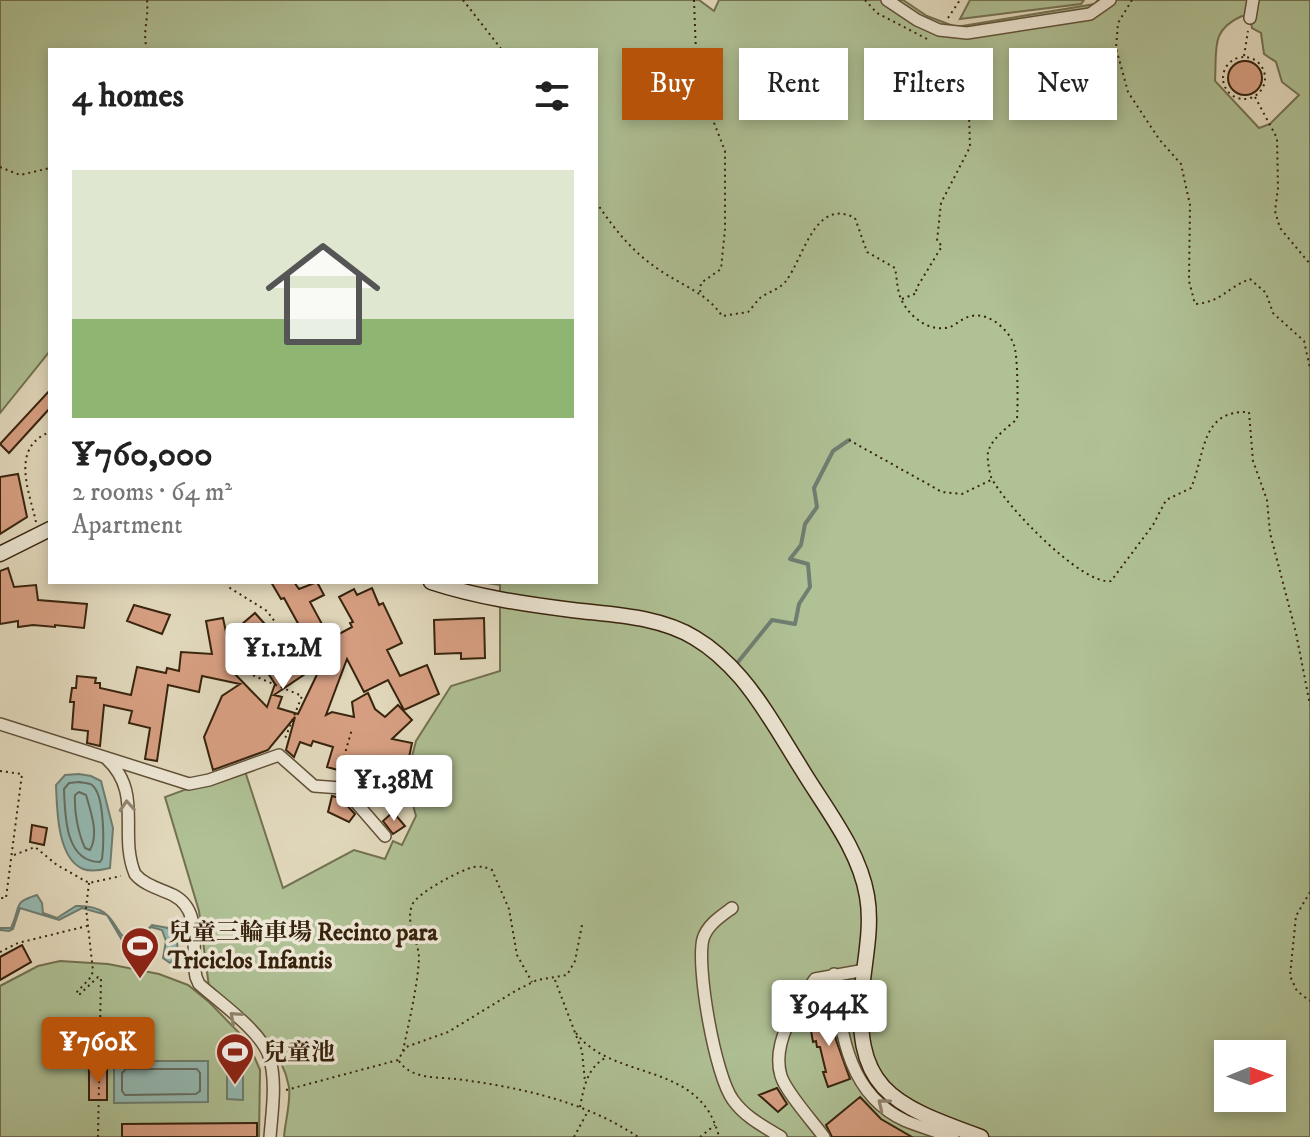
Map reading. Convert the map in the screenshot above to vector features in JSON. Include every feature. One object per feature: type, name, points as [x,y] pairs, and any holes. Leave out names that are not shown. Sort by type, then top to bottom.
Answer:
[{"type":"main road","points":[[0,554],[45,531]]},
{"type":"main road","points":[[438,584],[488,599],[661,623],[695,637],[727,663],[772,722],[854,856],[862,875],[869,910],[861,1035],[873,1073],[892,1096],[914,1111],[981,1137]]},
{"type":"street","points":[[887,0],[939,30],[967,33],[1090,14],[1110,0]]},
{"type":"street","points":[[1250,18],[1253,0]]},
{"type":"street","points":[[0,724],[189,784],[279,755],[314,786],[346,791],[385,836]]},
{"type":"street","points":[[106,758],[122,774],[126,787],[133,871],[139,879],[186,905],[194,927],[199,984],[261,1040],[269,1055],[274,1095],[270,1137]]},
{"type":"street","points":[[732,908],[707,930],[701,951],[716,1064],[731,1098],[749,1117],[781,1137]]},
{"type":"street","points":[[824,1137],[781,1077],[779,1054],[798,1002],[815,979],[865,970]]},
{"type":"street","points":[[834,974],[846,1050],[867,1091],[904,1120],[953,1137]]},
{"type":"path","points":[[146,48],[143,35],[149,18],[147,0]]},
{"type":"path","points":[[463,0],[500,48]]},
{"type":"path","points":[[694,0],[696,48]]},
{"type":"path","points":[[954,11],[960,0]]},
{"type":"path","points":[[1132,0],[1118,23],[1116,48],[1128,92],[1159,139],[1181,164],[1190,205],[1189,281],[1195,304],[1214,302],[1237,284],[1250,279],[1266,293],[1273,313],[1304,341],[1310,368]]},
{"type":"path","points":[[1244,56],[1250,18]]},
{"type":"path","points":[[901,299],[917,293],[916,289],[942,246],[937,241],[941,203],[970,147],[967,33]]},
{"type":"path","points":[[1244,56],[1257,61],[1265,74],[1264,87],[1255,97],[1242,100],[1225,89],[1223,75],[1230,62],[1244,56]]},
{"type":"path","points":[[1255,97],[1277,138],[1275,211],[1280,228],[1310,264]]},
{"type":"path","points":[[700,294],[701,283],[721,269],[725,229],[725,151],[713,120]]},
{"type":"path","points":[[0,167],[20,175],[48,168]]},
{"type":"path","points":[[598,205],[623,240],[661,271],[716,306],[722,316],[748,312],[760,299],[785,283],[821,220],[832,213],[844,212],[855,218],[867,252],[895,268],[901,299],[918,322],[938,329],[971,315],[987,316],[1007,332],[1015,346],[1019,400],[1017,419],[994,440],[988,453],[992,479],[1039,538],[1102,582],[1111,581],[1153,525],[1166,500],[1191,488],[1211,424],[1224,415],[1249,412],[1253,461],[1267,500],[1270,533],[1296,633],[1310,705]]},
{"type":"path","points":[[45,531],[27,484],[25,458],[36,440],[48,433]]},
{"type":"path","points":[[849,440],[942,492],[962,494],[992,479]]},
{"type":"path","points":[[228,584],[267,611],[289,641],[245,672],[302,696],[279,755]]},
{"type":"path","points":[[335,787],[352,729]]},
{"type":"path","points":[[0,771],[22,774],[6,898],[0,898]]},
{"type":"path","points":[[11,856],[35,847],[57,865],[89,883],[133,871]]},
{"type":"path","points":[[274,1095],[398,1060],[403,1052],[416,987],[419,951],[410,924],[412,905],[423,894],[456,874],[473,867],[492,870],[509,909],[517,955],[532,982]]},
{"type":"path","points":[[89,883],[86,907],[93,973],[76,993],[80,994],[98,977],[101,978],[98,1137]]},
{"type":"path","points":[[1310,892],[1296,916],[1290,976],[1297,991],[1310,1001]]},
{"type":"path","points":[[403,1052],[414,1044],[448,1032],[532,982],[567,975],[582,925]]},
{"type":"path","points":[[0,952],[18,943],[88,926]]},
{"type":"path","points":[[554,978],[585,1061],[580,1107]]},
{"type":"path","points":[[576,1033],[590,1048],[679,1085],[701,1101],[716,1125],[719,1137]]},
{"type":"path","points":[[585,1082],[598,1061],[608,1056]]},
{"type":"path","points":[[398,1060],[413,1073],[507,1087],[580,1107],[638,1137]]},
{"type":"path","points":[[574,1137],[589,1110]]},
{"type":"path","points":[[700,1137],[716,1125]]},
{"type":"green space","points":[[0,0],[699,0],[714,11],[719,0],[903,0],[927,16],[956,27],[1095,4],[1098,0],[1310,0],[1310,1137],[284,1137],[289,1105],[285,1071],[269,1043],[209,987],[199,911],[165,797],[244,768],[283,888],[354,850],[385,859],[393,841],[402,845],[416,816],[406,780],[416,741],[451,686],[500,671],[500,585],[494,584],[598,584],[598,48],[48,48],[48,353],[0,413]],"holes":[[[1242,16],[1250,18],[1252,28],[1261,33],[1264,54],[1276,62],[1282,82],[1299,95],[1270,124],[1259,128],[1215,81],[1220,34]]]},
{"type":"green space","points":[[970,0],[1084,0],[1081,4],[960,19]]},
{"type":"green space","points":[[60,961],[108,964],[159,974],[188,985],[209,1002],[248,1042],[260,1070],[259,1137],[0,1137],[0,986],[38,966]]},
{"type":"water","points":[[79,774],[101,781],[113,828],[110,868],[83,869],[74,863],[63,844],[56,785],[65,775]]},
{"type":"water","points":[[37,895],[43,913],[57,918],[76,906],[91,907],[106,915],[82,908],[59,920],[20,908],[13,929],[0,930],[11,928],[21,903]]},
{"type":"water","points":[[107,915],[123,936],[136,942],[152,925],[168,928],[177,941],[178,954],[170,963],[163,958],[166,941],[162,930],[151,927],[139,942],[126,943]]},
{"type":"water","points":[[114,1061],[208,1061],[208,1102],[114,1103]]},
{"type":"water","name":"兒童池","points":[[227,1072],[243,1072],[243,1100],[227,1099]]},
{"type":"building","points":[[1245,61],[1257,66],[1262,78],[1257,90],[1245,95],[1233,90],[1228,78],[1233,66]]},
{"type":"building","points":[[48,392],[48,410],[9,453],[0,444]]},
{"type":"building","points":[[18,474],[27,517],[0,534],[0,477]]},
{"type":"building","points":[[8,568],[14,587],[36,585],[38,600],[87,604],[84,628],[55,625],[18,627],[18,621],[0,624],[0,571]]},
{"type":"building","points":[[272,584],[295,584],[299,589],[318,584],[324,595],[310,602],[330,639],[352,627],[350,623],[353,622],[339,597],[354,589],[357,595],[372,588],[379,605],[383,603],[402,643],[387,650],[400,676],[427,665],[439,694],[404,710],[388,680],[364,692],[347,659],[326,715],[332,712],[354,717],[352,702],[368,693],[375,709],[385,717],[398,705],[412,720],[392,739],[412,743],[407,767],[393,764],[390,780],[400,799],[389,805],[380,788],[347,782],[349,773],[327,767],[333,747],[313,741],[311,746],[300,742],[294,757],[286,750],[295,717],[268,750],[213,770],[204,737],[222,696],[240,684],[202,676],[199,692],[168,685],[157,761],[145,759],[150,728],[129,723],[132,711],[104,705],[100,746],[87,743],[88,731],[72,729],[74,702],[70,702],[77,676],[96,678],[95,683],[100,683],[100,688],[131,695],[137,667],[166,673],[167,668],[179,671],[181,652],[212,654],[206,621],[223,618],[227,637],[255,613],[288,650],[306,638],[284,598],[281,599]],"holes":[[[253,650],[275,684],[267,707],[231,670]],[[323,662],[298,714],[278,708],[282,697],[274,695]]]},
{"type":"building","points":[[134,605],[170,615],[162,634],[127,621]]},
{"type":"building","points":[[484,618],[485,658],[461,659],[461,653],[435,654],[434,620]]},
{"type":"building","points":[[332,796],[340,798],[355,814],[349,822],[328,812]]},
{"type":"building","points":[[393,812],[405,826],[393,834],[383,821]]},
{"type":"building","points":[[32,825],[47,828],[44,845],[30,842]]},
{"type":"building","points":[[22,945],[31,962],[0,980],[0,957]]},
{"type":"building","points":[[830,1008],[836,1040],[850,1079],[828,1087],[820,1047],[817,1047],[816,1041],[813,1042],[810,1025],[815,1019],[813,1012]]},
{"type":"building","points":[[89,1070],[107,1070],[107,1100],[89,1100]]},
{"type":"building","points":[[777,1088],[787,1104],[778,1112],[759,1095]]},
{"type":"building","points":[[860,1097],[881,1119],[912,1137],[832,1137],[826,1125]]},
{"type":"building","points":[[257,1123],[257,1137],[122,1137],[122,1124]]},
{"type":"waterway","points":[[734,667],[772,620],[795,624],[799,604],[810,587],[808,564],[790,559],[801,545],[805,524],[817,507],[814,488],[833,451],[849,440]]},
{"type":"place","name":"兒童三輪車場 Recinto para Triciclos Infantis","points":[[140,980]]},
{"type":"place","name":"兒童池","points":[[235,1086]]}]
